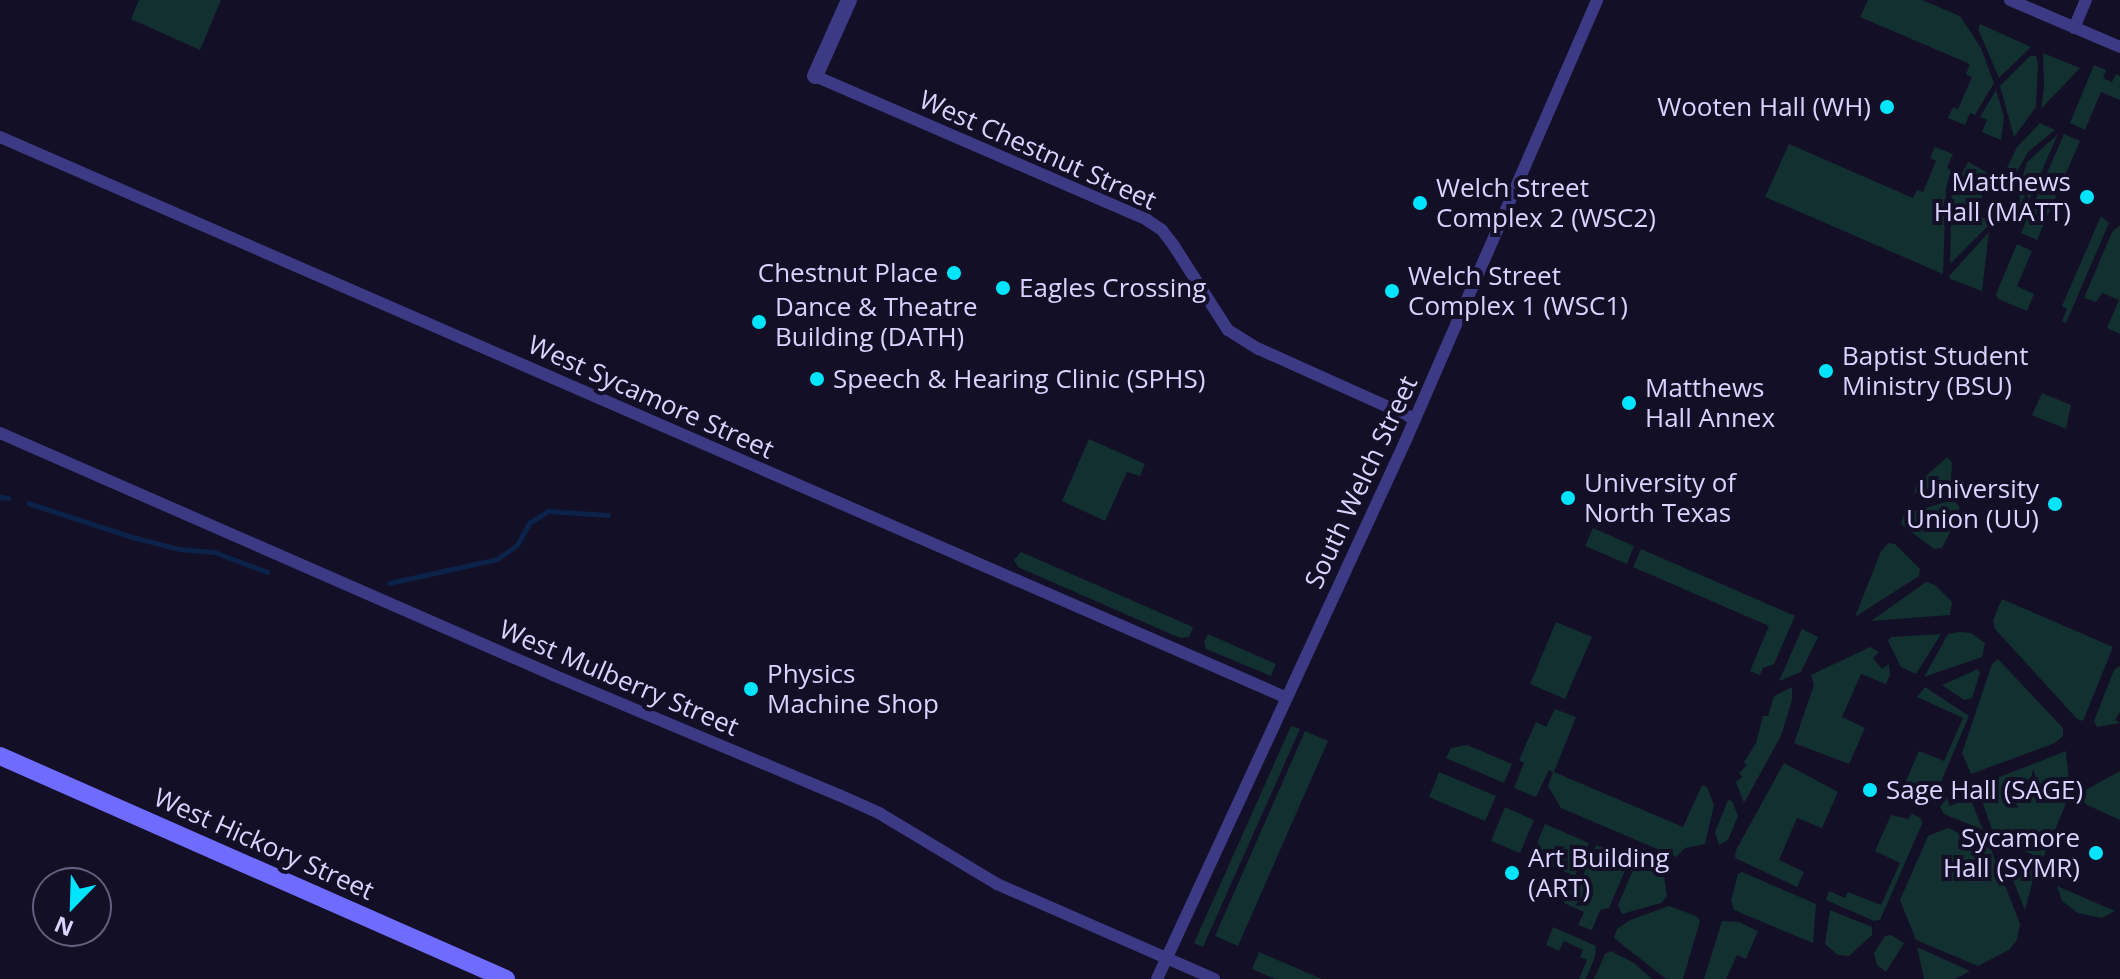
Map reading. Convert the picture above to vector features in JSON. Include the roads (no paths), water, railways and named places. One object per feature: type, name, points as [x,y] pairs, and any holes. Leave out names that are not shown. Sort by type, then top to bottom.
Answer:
[{"type":"main road","name":"West Hickory Street","points":[[0,756],[506,979]]},
{"type":"street","points":[[815,76],[849,0]]},
{"type":"street","name":"South Welch Street","points":[[1157,979],[1415,419],[1597,0]]},
{"type":"street","points":[[2010,0],[2120,47]]},
{"type":"street","points":[[2074,28],[2086,0]]},
{"type":"street","name":"West Chestnut Street","points":[[815,76],[1147,220],[1162,230],[1174,246],[1228,330],[1259,349],[1415,419]]},
{"type":"street","name":"West Sycamore Street","points":[[0,137],[1285,697]]},
{"type":"street","name":"West Mulberry Street","points":[[0,433],[553,675],[839,795],[879,813],[997,884],[1214,979]]},
{"type":"waterway","points":[[0,497],[8,498]]},
{"type":"waterway","points":[[28,503],[132,537],[179,549],[214,552],[267,572]]},
{"type":"waterway","points":[[389,583],[497,559],[517,545],[529,523],[548,511],[608,515]]},
{"type":"place","name":"Wooten Hall (WH)","points":[[1887,107]]},
{"type":"place","name":"Matthews Hall (MATT)","points":[[2087,197]]},
{"type":"place","name":"Welch Street Complex 2 (WSC2)","points":[[1420,203]]},
{"type":"place","name":"Chestnut Place","points":[[954,273]]},
{"type":"place","name":"Eagles Crossing","points":[[1003,288]]},
{"type":"place","name":"Welch Street Complex 1 (WSC1)","points":[[1392,291]]},
{"type":"place","name":"Dance & Theatre Building (DATH)","points":[[759,322]]},
{"type":"place","name":"Baptist Student Ministry (BSU)","points":[[1826,371]]},
{"type":"place","name":"Speech & Hearing Clinic (SPHS)","points":[[817,379]]},
{"type":"place","name":"Matthews Hall Annex","points":[[1629,403]]},
{"type":"place","name":"University of North Texas","points":[[1568,498]]},
{"type":"place","name":"University Union (UU)","points":[[2055,504]]},
{"type":"place","name":"Physics Machine Shop","points":[[751,689]]},
{"type":"place","name":"Sage Hall (SAGE)","points":[[1870,790]]},
{"type":"place","name":"Sycamore Hall (SYMR)","points":[[2096,853]]},
{"type":"place","name":"Art Building (ART)","points":[[1512,873]]}]
